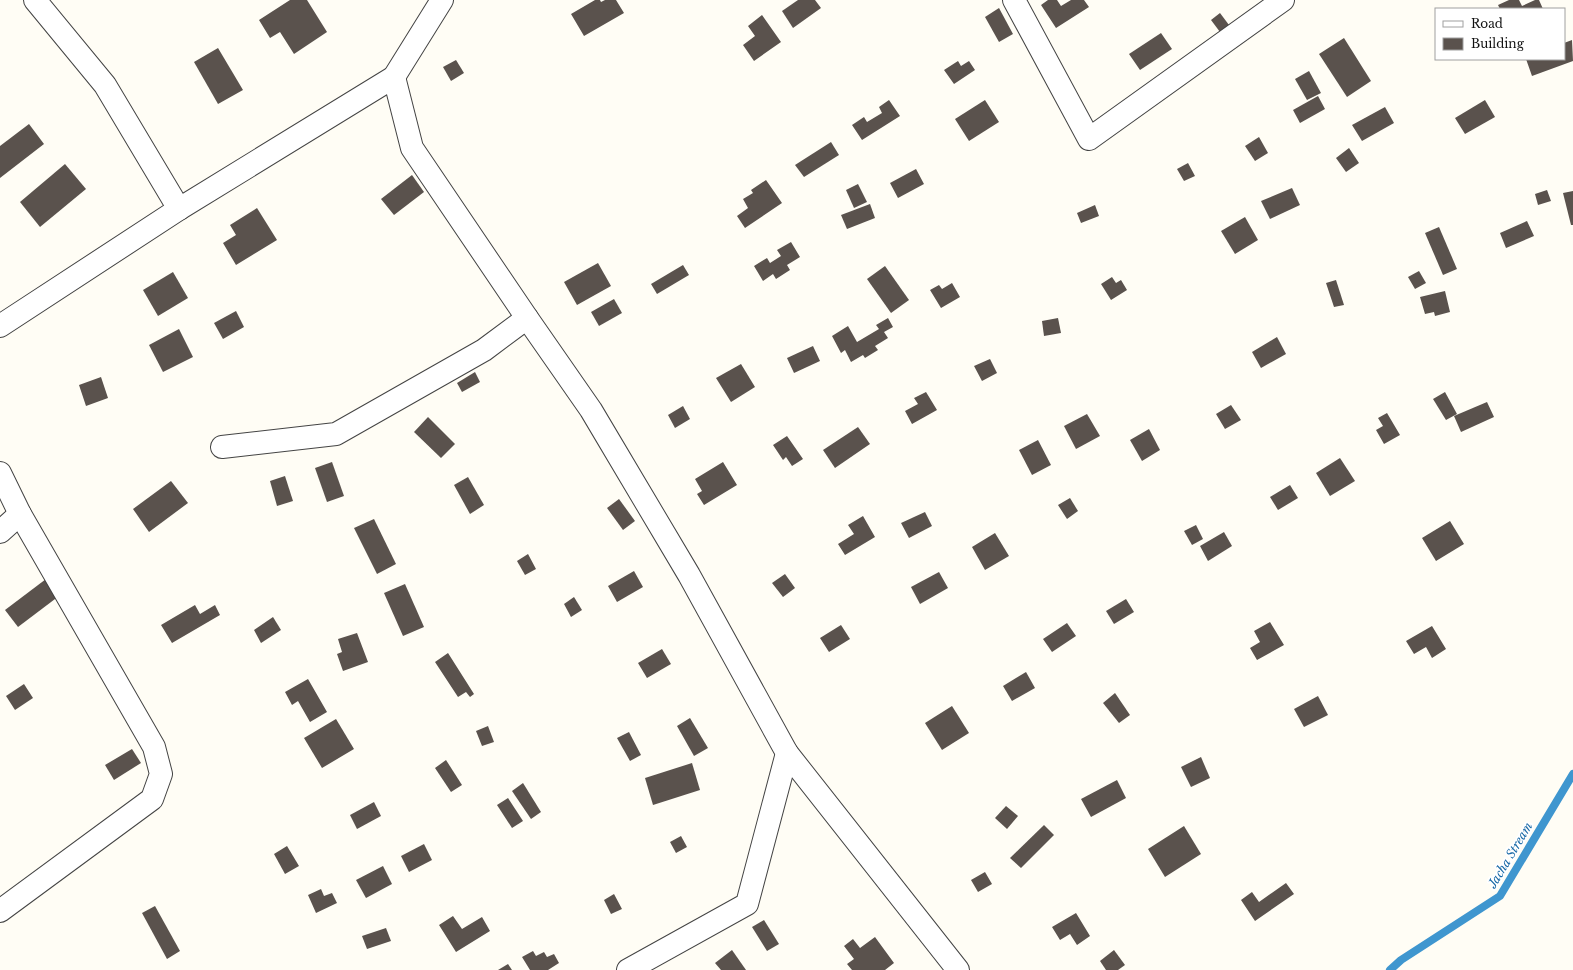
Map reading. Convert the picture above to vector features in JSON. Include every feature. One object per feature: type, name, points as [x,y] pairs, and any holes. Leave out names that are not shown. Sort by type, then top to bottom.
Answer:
[{"type":"street","points":[[35,0],[105,85],[179,209]]},
{"type":"street","points":[[0,326],[179,209],[394,77],[442,0]]},
{"type":"street","points":[[1014,0],[1089,139],[1283,0]]},
{"type":"street","points":[[394,77],[412,148],[595,417],[689,575],[787,754],[958,970]]},
{"type":"street","points":[[222,447],[336,434],[484,350],[527,318]]},
{"type":"street","points":[[0,473],[20,514],[154,747],[161,774],[152,799],[0,911]]},
{"type":"street","points":[[0,532],[20,514]]},
{"type":"street","points":[[628,970],[747,904],[787,754]]},
{"type":"building","points":[[290,0],[307,0],[327,32],[294,54],[280,32],[270,38],[259,20]]},
{"type":"building","points":[[595,0],[600,0],[601,2],[605,0],[616,0],[624,13],[584,36],[571,14]]},
{"type":"building","points":[[798,0],[815,0],[821,8],[793,28],[782,11]]},
{"type":"building","points":[[1048,0],[1057,0],[1061,6],[1071,0],[1084,0],[1089,7],[1056,28],[1041,5]]},
{"type":"building","points":[[1509,0],[1519,0],[1522,6],[1535,0],[1539,0],[1543,8],[1500,8],[1498,5]]},
{"type":"building","points":[[999,8],[1013,34],[999,42],[985,17]]},
{"type":"building","points":[[1220,13],[1229,25],[1220,32],[1211,20]]},
{"type":"building","points":[[762,15],[781,42],[754,61],[743,45],[755,36],[748,26]]},
{"type":"building","points":[[1161,33],[1172,49],[1140,70],[1129,54]]},
{"type":"building","points":[[1344,38],[1371,81],[1347,97],[1319,54]]},
{"type":"building","points":[[1572,40],[1573,61],[1532,76],[1526,60],[1565,60],[1565,43]]},
{"type":"building","points":[[218,48],[243,90],[218,104],[194,62]]},
{"type":"building","points":[[456,60],[464,73],[451,81],[443,67]]},
{"type":"building","points":[[958,61],[961,66],[969,61],[975,70],[954,84],[944,70]]},
{"type":"building","points":[[1309,71],[1321,93],[1307,100],[1295,79]]},
{"type":"building","points":[[1318,96],[1325,109],[1300,123],[1293,110]]},
{"type":"building","points":[[889,100],[900,116],[862,140],[852,125],[864,117],[867,122],[882,113],[879,107]]},
{"type":"building","points":[[985,100],[999,122],[969,141],[955,119]]},
{"type":"building","points":[[1485,100],[1495,117],[1465,134],[1455,118]]},
{"type":"building","points":[[1385,107],[1394,123],[1362,141],[1352,125]]},
{"type":"building","points":[[29,124],[44,144],[0,178],[0,146]]},
{"type":"building","points":[[1259,137],[1268,153],[1255,161],[1245,146]]},
{"type":"building","points":[[831,142],[839,155],[804,177],[795,165]]},
{"type":"building","points":[[1349,148],[1359,163],[1346,172],[1336,158]]},
{"type":"building","points":[[1188,163],[1195,176],[1184,181],[1177,169]]},
{"type":"building","points":[[65,164],[86,189],[40,227],[20,202]]},
{"type":"building","points":[[916,169],[924,184],[898,198],[890,183]]},
{"type":"building","points":[[412,175],[424,192],[394,215],[381,199]]},
{"type":"building","points":[[766,180],[782,203],[745,228],[737,216],[748,208],[743,199],[753,193],[751,190]]},
{"type":"building","points":[[858,184],[867,202],[854,208],[846,190]]},
{"type":"building","points":[[1292,188],[1300,205],[1270,219],[1261,201]]},
{"type":"building","points":[[1547,190],[1551,201],[1538,205],[1535,194]]},
{"type":"building","points":[[1573,191],[1573,225],[1571,225],[1563,193]]},
{"type":"building","points":[[870,204],[875,218],[847,229],[841,215]]},
{"type":"building","points":[[1095,205],[1099,216],[1081,223],[1077,213]]},
{"type":"building","points":[[257,208],[277,240],[236,265],[223,243],[236,235],[230,225]]},
{"type":"building","points":[[1245,217],[1258,240],[1235,254],[1221,231]]},
{"type":"building","points":[[1527,221],[1534,236],[1506,248],[1500,233]]},
{"type":"building","points":[[1439,227],[1457,269],[1443,275],[1425,233]]},
{"type":"building","points":[[791,242],[800,257],[787,265],[790,270],[776,279],[773,274],[763,281],[754,266],[767,258],[770,263],[781,256],[777,250]]},
{"type":"building","points":[[598,263],[611,286],[577,305],[564,282]]},
{"type":"building","points":[[683,265],[689,275],[657,294],[651,284]]},
{"type":"building","points":[[885,266],[909,300],[891,313],[867,279]]},
{"type":"building","points":[[1419,271],[1426,283],[1415,289],[1408,277]]},
{"type":"building","points":[[173,272],[188,298],[158,316],[143,290]]},
{"type":"building","points":[[1112,277],[1116,283],[1121,280],[1127,290],[1111,300],[1101,284]]},
{"type":"building","points":[[1336,280],[1344,305],[1334,307],[1326,283]]},
{"type":"building","points":[[952,283],[960,297],[941,308],[930,290],[939,285],[942,289]]},
{"type":"building","points":[[1445,291],[1450,312],[1435,316],[1434,312],[1425,314],[1420,297]]},
{"type":"building","points":[[614,299],[622,313],[599,326],[591,312]]},
{"type":"building","points":[[236,311],[244,327],[223,339],[214,323]]},
{"type":"building","points":[[888,318],[893,327],[884,332],[888,338],[875,346],[878,350],[865,358],[863,355],[851,362],[845,350],[841,353],[832,336],[848,326],[857,342],[879,329],[876,325]]},
{"type":"building","points":[[1058,318],[1061,333],[1044,336],[1042,321]]},
{"type":"building","points":[[179,329],[193,357],[163,372],[149,345]]},
{"type":"building","points":[[1277,337],[1286,354],[1261,368],[1252,352]]},
{"type":"building","points":[[813,346],[820,361],[794,373],[787,358]]},
{"type":"building","points":[[990,359],[997,373],[982,381],[974,366]]},
{"type":"building","points":[[741,364],[755,387],[731,402],[716,378]]},
{"type":"building","points":[[475,372],[480,382],[462,392],[457,383]]},
{"type":"building","points":[[101,377],[108,398],[86,406],[79,385]]},
{"type":"building","points":[[926,392],[937,410],[912,424],[905,411],[918,404],[914,398]]},
{"type":"building","points":[[1445,392],[1457,414],[1446,420],[1433,399]]},
{"type":"building","points":[[1487,402],[1494,417],[1461,432],[1454,416]]},
{"type":"building","points":[[1231,405],[1241,420],[1225,429],[1216,414]]},
{"type":"building","points":[[683,406],[690,419],[675,428],[668,415]]},
{"type":"building","points":[[1387,413],[1400,435],[1384,444],[1376,430],[1383,426],[1378,418]]},
{"type":"building","points":[[1087,414],[1100,436],[1076,449],[1064,426]]},
{"type":"building","points":[[428,417],[455,444],[441,458],[414,432]]},
{"type":"building","points":[[858,427],[870,444],[835,468],[823,450]]},
{"type":"building","points":[[1149,429],[1160,450],[1142,461],[1130,440]]},
{"type":"building","points":[[787,436],[803,459],[792,466],[786,457],[783,460],[773,445]]},
{"type":"building","points":[[1038,440],[1051,465],[1032,475],[1019,450]]},
{"type":"building","points":[[1340,458],[1355,481],[1330,496],[1316,473]]},
{"type":"building","points":[[332,462],[344,496],[327,502],[315,468]]},
{"type":"building","points":[[723,462],[737,485],[704,505],[697,494],[702,491],[695,479]]},
{"type":"building","points":[[285,476],[293,501],[277,506],[270,481]]},
{"type":"building","points":[[468,477],[484,505],[470,514],[454,485]]},
{"type":"building","points":[[171,481],[188,503],[149,532],[133,509]]},
{"type":"building","points":[[1290,485],[1298,498],[1278,510],[1270,497]]},
{"type":"building","points":[[1070,498],[1078,511],[1067,519],[1058,505]]},
{"type":"building","points":[[619,499],[635,521],[623,530],[607,508]]},
{"type":"building","points":[[925,512],[932,526],[909,538],[901,523]]},
{"type":"building","points":[[863,516],[875,537],[845,555],[838,544],[854,534],[848,525]]},
{"type":"building","points":[[374,519],[396,564],[377,574],[354,528]]},
{"type":"building","points":[[1450,521],[1464,544],[1436,561],[1422,538]]},
{"type":"building","points":[[1196,525],[1203,539],[1192,545],[1184,531]]},
{"type":"building","points":[[1224,532],[1232,546],[1208,561],[1200,546]]},
{"type":"building","points":[[995,533],[1009,556],[985,570],[972,547]]},
{"type":"building","points":[[528,554],[536,569],[525,575],[517,561]]},
{"type":"building","points":[[634,571],[643,587],[617,602],[608,586]]},
{"type":"building","points":[[939,572],[948,588],[920,604],[911,587]]},
{"type":"building","points":[[785,574],[795,588],[783,597],[772,583]]},
{"type":"building","points":[[46,579],[59,596],[18,627],[5,610]]},
{"type":"building","points":[[405,584],[424,627],[403,636],[384,593]]},
{"type":"building","points":[[574,597],[582,610],[571,617],[564,604]]},
{"type":"building","points":[[1126,599],[1134,612],[1114,624],[1106,611]]},
{"type":"building","points":[[195,605],[200,614],[215,605],[220,615],[172,643],[161,625]]},
{"type":"building","points":[[273,617],[281,630],[261,643],[254,630]]},
{"type":"building","points":[[1270,622],[1284,645],[1257,660],[1250,648],[1260,642],[1254,631]]},
{"type":"building","points":[[1067,623],[1076,636],[1052,652],[1043,639]]},
{"type":"building","points":[[841,625],[850,639],[829,652],[820,638]]},
{"type":"building","points":[[1432,626],[1446,649],[1432,658],[1426,647],[1414,654],[1406,641]]},
{"type":"building","points":[[357,633],[368,662],[343,671],[337,654],[342,652],[338,639]]},
{"type":"building","points":[[662,649],[671,664],[647,678],[638,663]]},
{"type":"building","points":[[448,653],[474,694],[470,697],[466,692],[458,697],[435,662]]},
{"type":"building","points":[[1026,672],[1035,688],[1012,701],[1003,686]]},
{"type":"building","points":[[308,679],[327,712],[310,722],[298,701],[292,705],[285,692]]},
{"type":"building","points":[[24,684],[33,698],[15,710],[6,696]]},
{"type":"building","points":[[1115,693],[1130,715],[1119,723],[1103,703]]},
{"type":"building","points":[[1318,696],[1328,715],[1304,727],[1294,709]]},
{"type":"building","points":[[952,706],[969,733],[942,750],[925,723]]},
{"type":"building","points":[[690,718],[708,748],[694,756],[677,726]]},
{"type":"building","points":[[336,719],[354,749],[322,768],[304,738]]},
{"type":"building","points":[[488,726],[494,742],[482,746],[476,731]]},
{"type":"building","points":[[629,732],[641,755],[630,761],[617,738]]},
{"type":"building","points":[[132,749],[141,763],[114,780],[105,765]]},
{"type":"building","points":[[1201,757],[1210,778],[1191,787],[1181,767]]},
{"type":"building","points":[[446,760],[462,785],[451,792],[435,768]]},
{"type":"building","points":[[692,763],[700,790],[653,805],[645,778]]},
{"type":"building","points":[[1117,780],[1126,798],[1091,817],[1081,799]]},
{"type":"building","points":[[523,783],[541,812],[531,819],[512,791]]},
{"type":"building","points":[[508,798],[523,821],[512,828],[497,805]]},
{"type":"building","points":[[374,802],[381,816],[357,829],[350,815]]},
{"type":"building","points":[[1006,806],[1018,816],[1007,829],[995,818]]},
{"type":"building","points":[[1044,825],[1054,835],[1021,868],[1010,858]]},
{"type":"building","points":[[1184,826],[1201,854],[1165,877],[1148,849]]},
{"type":"building","points":[[681,836],[687,847],[676,853],[670,842]]},
{"type":"building","points":[[424,844],[432,860],[409,872],[401,856]]},
{"type":"building","points":[[287,846],[299,866],[285,874],[274,854]]},
{"type":"building","points":[[383,866],[392,884],[366,898],[356,880]]},
{"type":"building","points":[[985,872],[992,884],[978,892],[971,880]]},
{"type":"building","points":[[1286,883],[1294,894],[1255,921],[1241,900],[1252,892],[1259,902]]},
{"type":"building","points":[[321,889],[324,896],[332,893],[337,903],[316,913],[308,895]]},
{"type":"building","points":[[614,894],[622,909],[611,914],[604,900]]},
{"type":"building","points":[[155,906],[180,951],[167,959],[142,913]]},
{"type":"building","points":[[1076,913],[1090,936],[1077,945],[1070,934],[1060,940],[1052,927]]},
{"type":"building","points":[[453,916],[462,929],[482,917],[490,931],[456,952],[439,925]]},
{"type":"building","points":[[764,920],[779,944],[767,951],[752,927]]},
{"type":"building","points":[[386,928],[391,941],[367,949],[362,936]]},
{"type":"building","points":[[875,937],[894,963],[885,970],[852,970],[847,964],[854,959],[844,946],[853,939],[860,948]]},
{"type":"building","points":[[732,950],[746,970],[721,970],[715,963]]},
{"type":"building","points":[[1114,950],[1125,965],[1118,970],[1106,970],[1100,961]]},
{"type":"building","points":[[533,951],[536,956],[544,952],[547,957],[554,954],[559,963],[548,970],[530,970],[522,957]]},
{"type":"building","points":[[508,964],[512,970],[498,970]]},
{"type":"waterway","name":"Jacha Stream","points":[[1390,970],[1401,960],[1500,896],[1573,774]]}]
